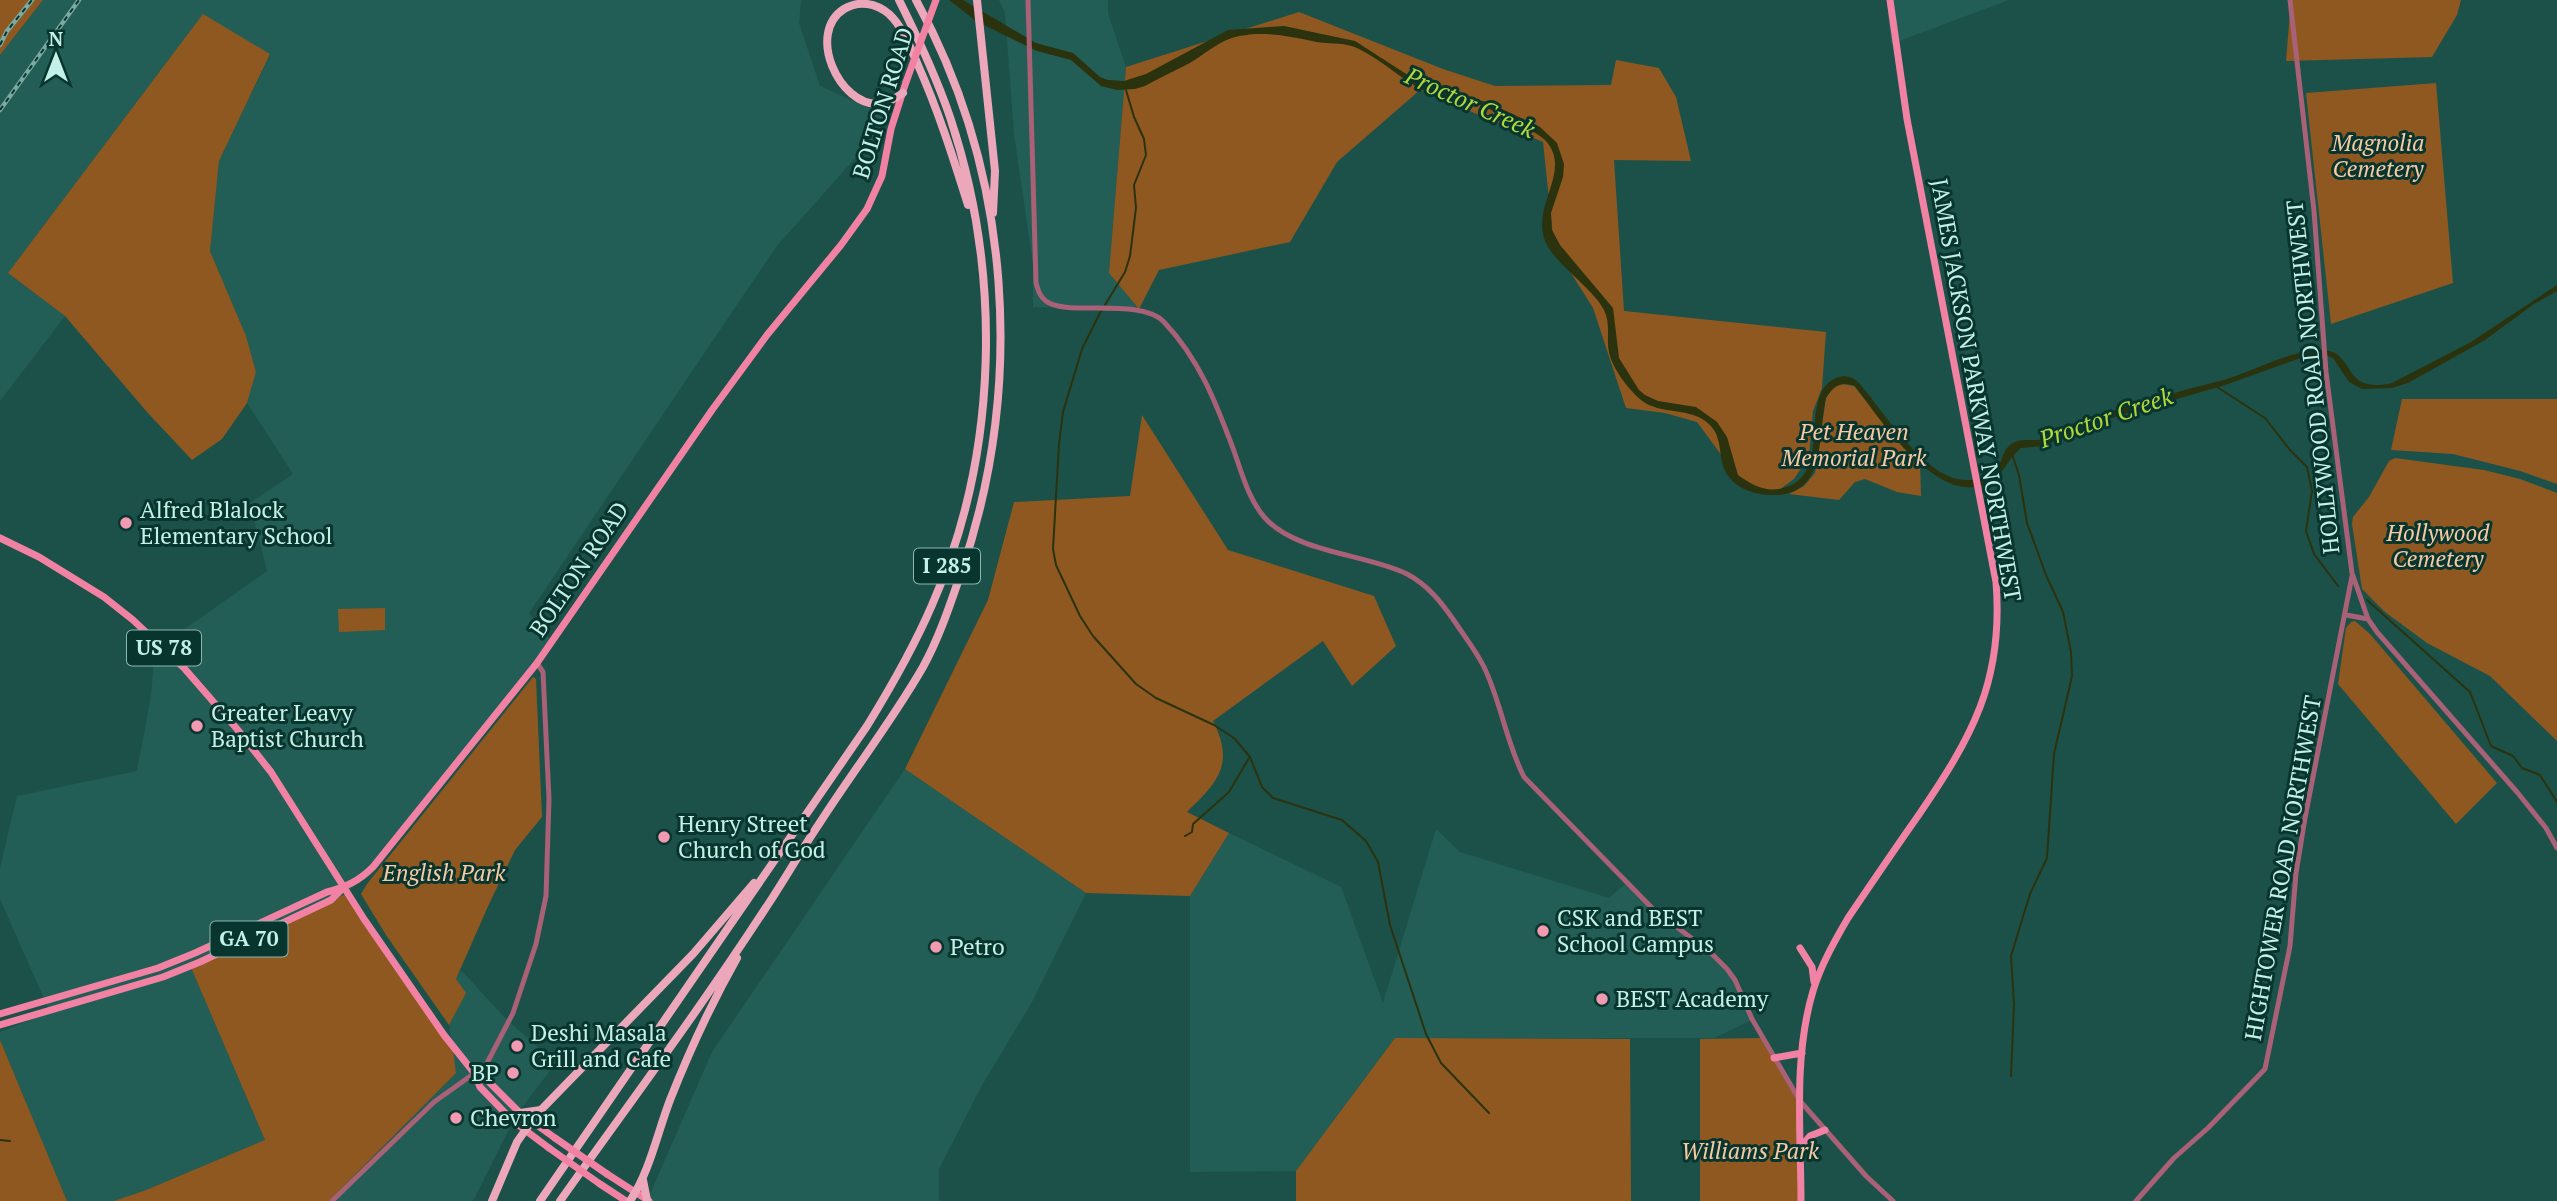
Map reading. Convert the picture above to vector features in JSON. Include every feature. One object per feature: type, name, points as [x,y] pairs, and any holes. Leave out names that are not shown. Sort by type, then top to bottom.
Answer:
[{"type":"highway","name":"I 285","points":[[540,1201],[894,683],[933,604],[955,541],[970,486],[984,390],[985,312],[979,240],[964,165],[950,116],[931,67],[899,0]]},
{"type":"highway","name":"I 285","points":[[560,1201],[764,912],[819,823],[885,729],[923,666],[948,610],[969,551],[987,479],[999,397],[1001,303],[992,223],[979,159],[945,59],[916,0]]},
{"type":"highway","points":[[977,0],[995,171],[992,223]]},
{"type":"highway","points":[[903,93],[884,103],[870,103],[854,94],[840,80],[830,61],[827,44],[829,28],[842,11],[855,5],[869,4],[887,13],[900,28],[933,98],[979,240]]},
{"type":"highway","points":[[492,1201],[513,1151],[531,1121],[693,954],[780,851]]},
{"type":"highway","points":[[628,1201],[643,1180],[669,1102],[703,1023],[764,912]]},
{"type":"highway","points":[[520,1113],[541,1110]]},
{"type":"highway","points":[[643,1180],[648,1201]]},
{"type":"main road","name":"BOLTON ROAD","points":[[537,663],[718,401],[867,209],[882,176],[891,129],[936,0]]},
{"type":"main road","name":"JAMES JACKSON PARKWAY NORTHWEST","points":[[1801,1201],[1802,1053],[1806,1020],[1814,989],[1833,943],[1848,918],[1954,762],[1982,706],[1995,654],[1998,601],[1980,494],[1907,119],[1890,0]]},
{"type":"main road","name":"US 78","points":[[0,538],[104,597],[134,620],[184,668],[271,772],[344,888],[428,1013],[475,1074],[480,1087],[524,1131],[628,1201]]},
{"type":"main road","points":[[344,888],[360,880],[373,867],[537,663]]},
{"type":"main road","name":"GA 70","points":[[0,1014],[136,976],[195,953],[327,892],[344,888]]},
{"type":"main road","name":"GA 70","points":[[0,1025],[163,977],[331,900],[344,888]]},
{"type":"main road","points":[[1800,948],[1812,967],[1814,989]]},
{"type":"main road","points":[[1774,1058],[1802,1053]]},
{"type":"main road","name":"US 78","points":[[475,1074],[487,1080],[520,1113],[555,1139],[648,1201]]},
{"type":"main road","points":[[1801,1147],[1810,1136],[1825,1130]]},
{"type":"street","points":[[1028,0],[1036,283],[1039,293],[1045,301],[1055,306],[1111,307],[1151,314],[1162,320],[1205,378],[1254,502],[1268,522],[1279,530],[1320,548],[1389,567],[1427,587],[1442,603],[1483,667],[1515,759],[1524,777],[1653,909],[1711,953],[1727,969],[1800,1101],[1866,1176],[1893,1201]]},
{"type":"street","name":"HOLLYWOOD ROAD NORTHWEST","points":[[2290,0],[2314,211],[2331,413],[2352,573],[2368,619],[2388,647],[2525,802],[2546,828],[2557,848]]},
{"type":"street","name":"HIGHTOWER ROAD NORTHWEST","points":[[2136,1201],[2174,1158],[2208,1128],[2265,1069],[2290,946],[2296,873],[2305,818],[2352,573]]},
{"type":"street","points":[[2346,615],[2368,619]]},
{"type":"street","name":"BOLTON ROAD","points":[[332,1201],[434,1101],[486,1065],[513,1013],[536,944],[544,908],[548,771],[543,672],[537,663]]},
{"type":"shaded area","points":[[43,0],[801,0],[799,23],[820,86],[891,118],[776,247],[529,613],[553,643],[391,843],[348,893],[189,963],[265,1140],[114,1201],[67,1201],[0,1040],[0,1032],[50,1012],[0,899],[0,868],[17,796],[137,771],[151,696],[155,650],[267,571],[250,503],[293,474],[247,403],[256,372],[246,336],[210,251],[219,161],[270,55],[203,15],[8,273],[65,316],[0,401],[0,55]]},
{"type":"shaded area","points":[[999,0],[1108,0],[1108,13],[1126,67],[1109,273],[1139,309],[1033,307],[1033,264],[1014,134],[1005,13]]},
{"type":"shaded area","points":[[1887,0],[2009,0],[1891,44]]},
{"type":"shaded area","points":[[905,769],[1086,893],[1032,1002],[981,1087],[939,1169],[939,1201],[647,1201],[712,1052]]},
{"type":"shaded area","points":[[1436,829],[1460,852],[1609,898],[1626,883],[1727,969],[1752,1020],[1714,1038],[1395,1038],[1296,1171],[1190,1172],[1190,896],[1229,833],[1341,887],[1383,1003]]},
{"type":"shaded area","points":[[461,970],[506,1019],[556,1063],[516,1115],[473,1201],[329,1201],[456,1073],[449,1025],[465,993],[456,979]]},
{"type":"green space","points":[[0,0],[43,0],[0,55]]},
{"type":"green space","points":[[2291,0],[2461,0],[2457,15],[2432,57],[2286,61]]},
{"type":"green space","points":[[1299,12],[1443,69],[1495,86],[1611,85],[1616,60],[1659,68],[1676,97],[1691,161],[1614,160],[1624,311],[1826,332],[1822,388],[1813,411],[1809,456],[1794,479],[1775,493],[1742,483],[1697,422],[1665,413],[1626,408],[1593,308],[1554,246],[1543,142],[1420,90],[1337,162],[1290,242],[1159,270],[1139,309],[1109,273],[1126,67]]},
{"type":"green space","points":[[203,14],[270,54],[219,161],[210,251],[246,336],[256,372],[247,403],[222,439],[192,460],[65,316],[8,273]]},
{"type":"green space","name":"Magnolia Cemetery","points":[[2436,83],[2453,283],[2331,324],[2306,93]]},
{"type":"green space","name":"Pet Heaven Memorial Park","points":[[1842,384],[1854,386],[1893,436],[1920,463],[1921,496],[1897,492],[1865,479],[1855,482],[1839,500],[1789,494],[1804,486],[1815,473],[1826,398],[1832,388]]},
{"type":"green space","name":"Hollywood Cemetery","points":[[2402,399],[2557,399],[2557,484],[2520,471],[2453,454],[2391,450]]},
{"type":"green space","points":[[1142,415],[1228,550],[1374,596],[1396,646],[1352,686],[1323,641],[1213,721],[1223,749],[1223,761],[1215,781],[1187,812],[1229,833],[1190,896],[1086,893],[905,769],[988,600],[1014,502],[1130,496]]},
{"type":"green space","name":"Hollywood Cemetery","points":[[2395,458],[2484,470],[2520,479],[2557,493],[2557,741],[2490,676],[2427,643],[2385,612],[2362,589],[2353,517],[2369,497],[2389,461]]},
{"type":"green space","points":[[385,608],[385,630],[339,632],[338,609]]},
{"type":"green space","name":"Hollywood Cemetery","points":[[2355,621],[2370,634],[2497,783],[2456,824],[2338,684],[2346,628]]},
{"type":"green space","name":"English Park","points":[[533,677],[536,679],[542,817],[515,850],[489,904],[456,979],[466,993],[449,1025],[386,935],[361,894]]},
{"type":"green space","points":[[348,893],[452,1042],[456,1073],[329,1201],[114,1201],[265,1140],[189,963]]},
{"type":"green space","points":[[1395,1038],[1630,1039],[1631,1201],[1296,1201],[1296,1171]]},
{"type":"green space","name":"Williams Park","points":[[1762,1038],[1799,1100],[1802,1201],[1700,1201],[1700,1039]]},
{"type":"green space","points":[[0,1040],[67,1201],[0,1201]]},
{"type":"water","name":"Proctor Creek","points":[[949,0],[963,0],[1036,43],[1073,53],[1100,77],[1108,80],[1124,81],[1146,74],[1228,30],[1284,26],[1355,41],[1414,79],[1450,94],[1487,102],[1540,127],[1557,143],[1564,164],[1563,177],[1551,213],[1552,230],[1560,245],[1613,308],[1619,358],[1645,395],[1658,401],[1696,407],[1717,422],[1727,437],[1738,475],[1765,489],[1783,488],[1799,481],[1808,468],[1818,401],[1824,387],[1843,376],[1860,384],[1902,437],[1927,462],[1953,478],[1977,479],[1994,472],[2006,450],[2015,442],[2046,438],[2083,420],[2224,380],[2308,351],[2325,350],[2336,354],[2362,382],[2374,385],[2392,383],[2471,342],[2557,285],[2557,291],[2534,304],[2485,340],[2408,383],[2392,388],[2362,389],[2349,382],[2333,358],[2326,355],[2309,355],[2225,385],[2098,422],[2044,446],[2021,448],[1993,480],[1969,487],[1950,483],[1930,472],[1894,437],[1855,386],[1841,384],[1826,398],[1820,446],[1811,475],[1802,486],[1789,493],[1759,494],[1742,488],[1729,477],[1725,471],[1717,436],[1709,424],[1693,415],[1649,405],[1631,390],[1617,371],[1609,352],[1604,310],[1554,255],[1543,233],[1542,219],[1555,166],[1553,153],[1546,141],[1533,132],[1483,106],[1444,99],[1429,93],[1353,47],[1276,35],[1258,34],[1232,38],[1145,86],[1117,90],[1101,86],[1071,60],[1037,51],[976,21]]},
{"type":"waterway","points":[[1105,305],[1125,272],[1130,256],[1136,208],[1134,185],[1146,155],[1144,139],[1126,90]]},
{"type":"waterway","points":[[1102,309],[1082,349],[1063,412],[1059,444],[1053,549],[1056,565],[1080,616],[1093,636],[1136,684],[1156,698],[1214,725],[1234,738],[1250,757],[1262,787],[1273,798],[1342,820],[1366,841],[1378,862],[1390,925],[1426,1034],[1441,1063],[1489,1113]]},
{"type":"waterway","points":[[2217,387],[2265,418],[2307,467],[2312,491],[2306,531],[2314,554],[2338,586]]},
{"type":"waterway","points":[[2011,1076],[2014,1004],[2011,956],[2030,894],[2047,858],[2054,754],[2072,676],[2071,652],[2063,612],[2027,523],[2019,475],[2012,454]]},
{"type":"waterway","points":[[2367,600],[2470,692],[2491,746],[2513,756],[2522,768],[2540,775],[2557,802]]},
{"type":"waterway","points":[[1185,836],[1192,832],[1193,824],[1229,792],[1249,758]]},
{"type":"waterway","points":[[0,1140],[10,1141]]},
{"type":"railway","points":[[0,45],[7,31],[32,0]]},
{"type":"railway","points":[[0,110],[79,0]]},
{"type":"place","name":"Alfred Blalock Elementary School","points":[[126,523]]},
{"type":"place","name":"Greater Leavy Baptist Church","points":[[197,726]]},
{"type":"place","name":"Henry Street Church of God","points":[[664,837]]},
{"type":"place","name":"CSK and BEST School Campus","points":[[1543,931]]},
{"type":"place","name":"Petro","points":[[936,947]]},
{"type":"place","name":"BEST Academy","points":[[1602,999]]},
{"type":"place","name":"Deshi Masala Grill and Cafe","points":[[517,1046]]},
{"type":"place","name":"BP","points":[[513,1073]]},
{"type":"place","name":"Chevron","points":[[456,1118]]}]
